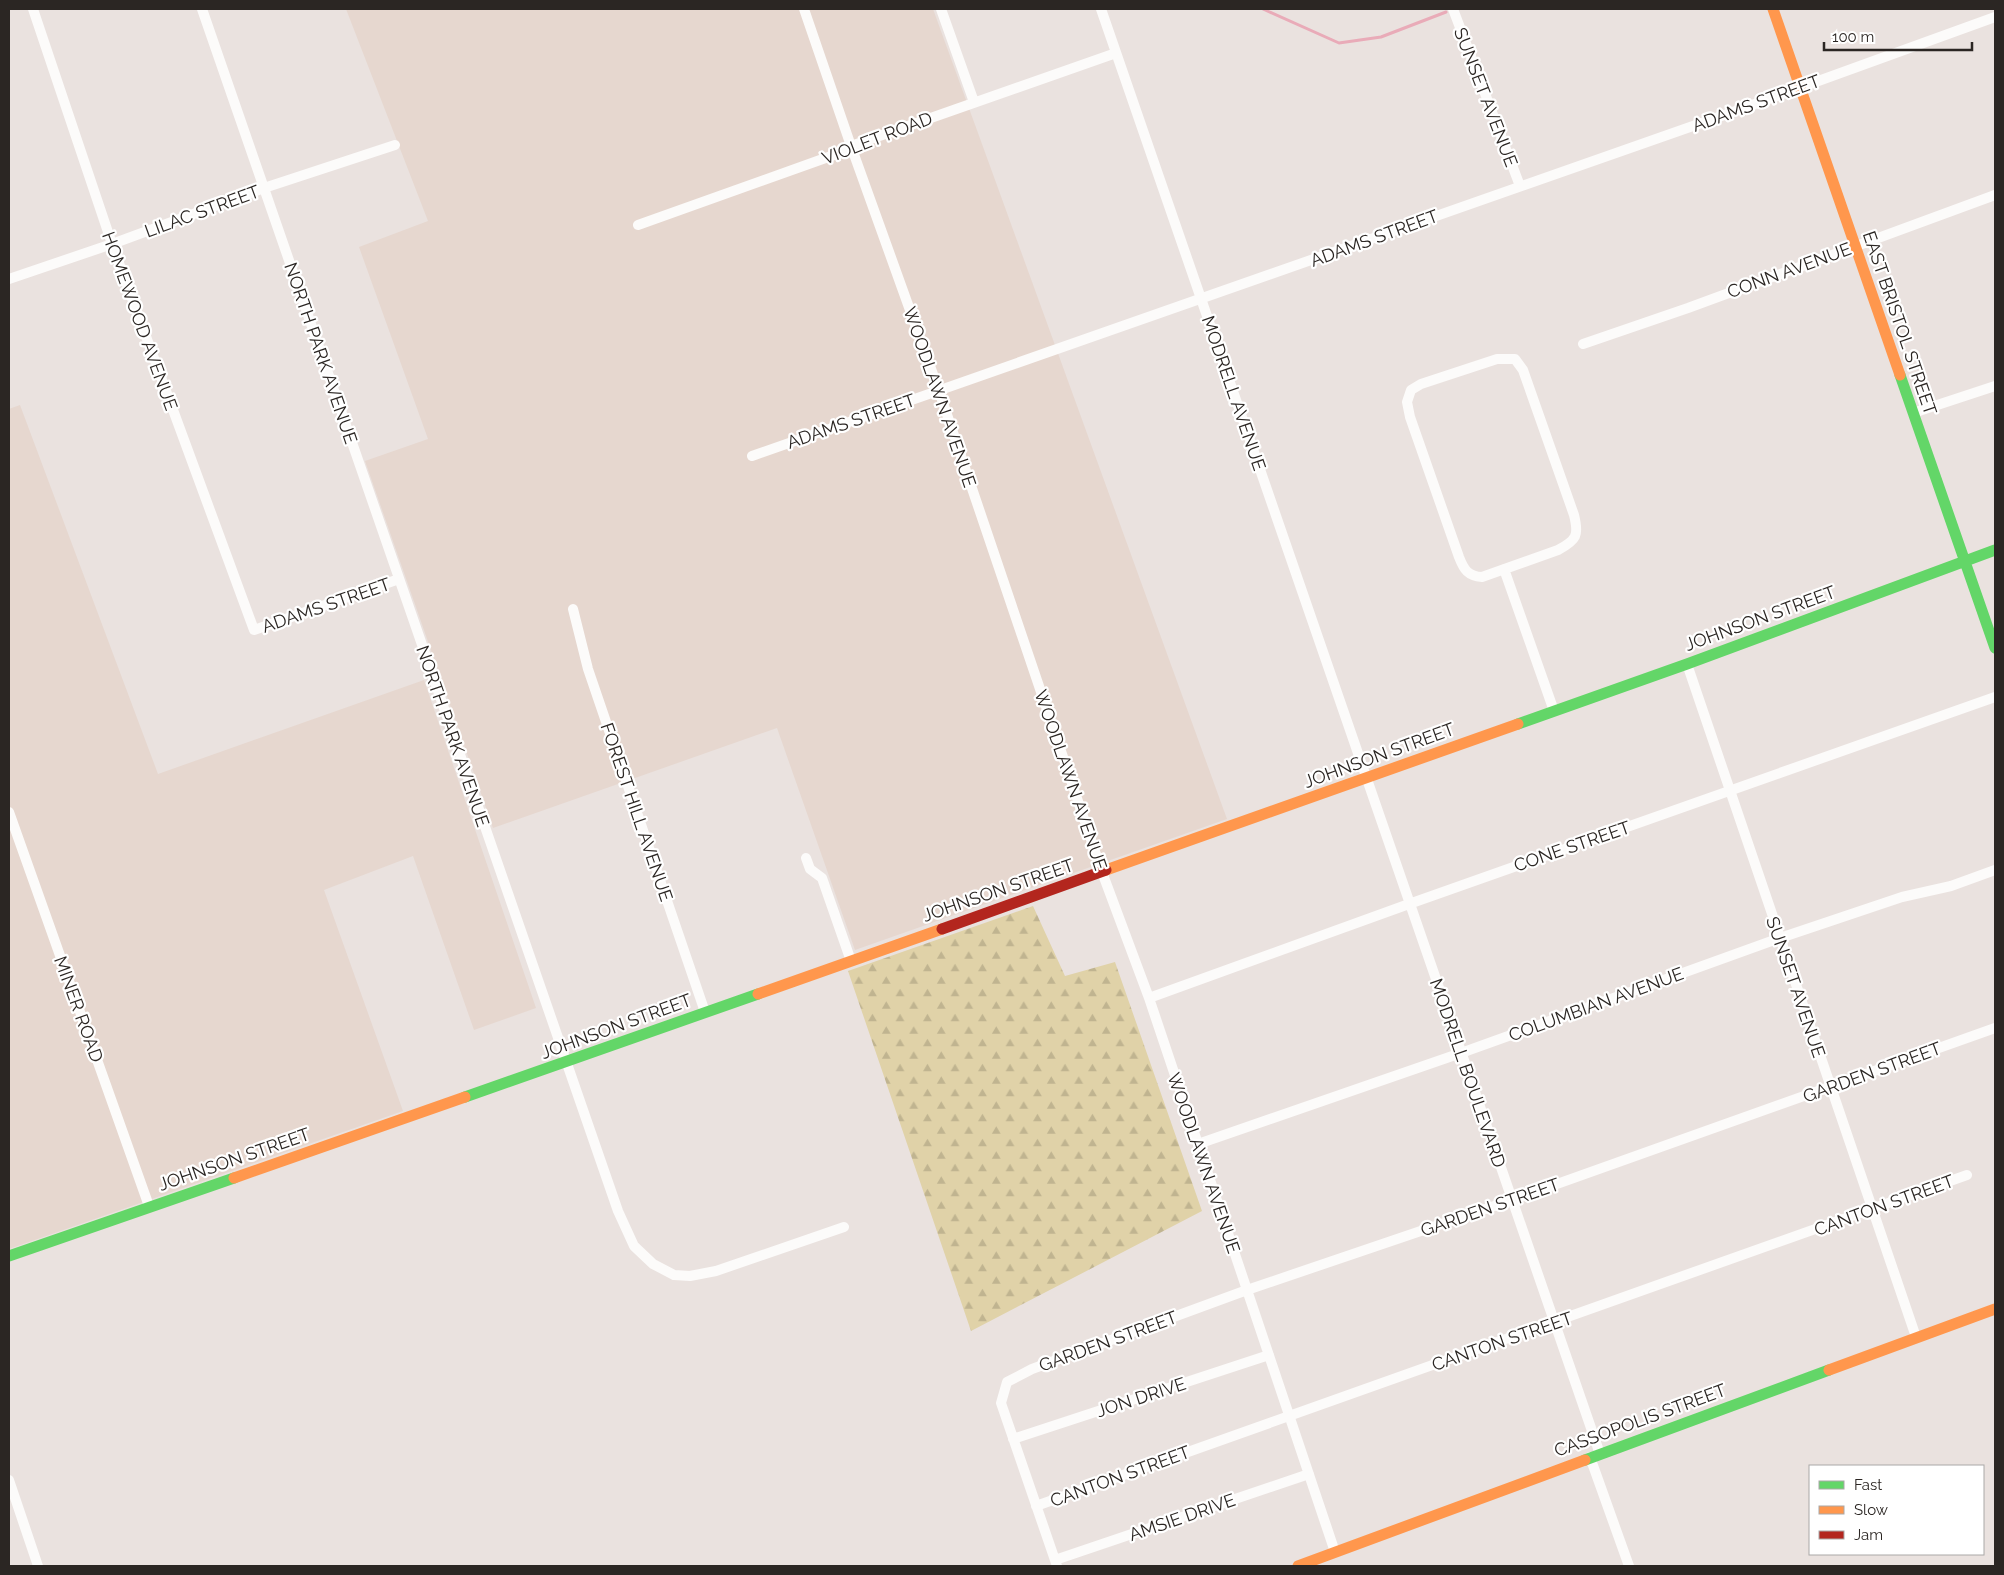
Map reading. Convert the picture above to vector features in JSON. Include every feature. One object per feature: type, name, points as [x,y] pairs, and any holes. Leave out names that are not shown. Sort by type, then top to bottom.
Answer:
[{"type":"street","name":"HOMEWOOD AVENUE","points":[[33,9],[112,244],[254,630]]},
{"type":"street","name":"NORTH PARK AVENUE","points":[[202,9],[618,1211],[634,1246],[653,1264],[674,1274],[690,1276],[716,1271],[844,1227]]},
{"type":"street","name":"WOODLAWN AVENUE","points":[[804,9],[851,146],[940,391],[1102,872],[1149,998],[1335,1552]]},
{"type":"street","points":[[941,9],[974,102]]},
{"type":"street","name":"MODRELL AVENUE","points":[[1101,9],[1367,778]]},
{"type":"street","name":"SUNSET AVENUE","points":[[1453,9],[1520,186]]},
{"type":"street","name":"EAST BRISTOL STREET","points":[[1773,9],[1995,648]]},
{"type":"street","name":"ADAMS STREET","points":[[752,456],[1202,299],[1995,17]]},
{"type":"street","name":"VIOLET ROAD","points":[[638,225],[834,155],[851,146],[1116,53]]},
{"type":"street","name":"LILAC STREET","points":[[9,279],[112,244],[264,188],[395,145]]},
{"type":"street","name":"CONN AVENUE","points":[[1583,344],[1688,308],[1995,195]]},
{"type":"street","points":[[1497,358],[1515,359],[1523,370],[1577,528],[1576,536],[1570,544],[1504,569],[1482,577],[1472,576],[1464,570],[1410,417],[1407,402],[1411,390],[1421,384],[1497,358]]},
{"type":"street","points":[[1913,413],[1995,386]]},
{"type":"street","name":"JOHNSON STREET","points":[[9,1256],[567,1062],[1367,778],[1687,664],[1995,550]]},
{"type":"street","points":[[1504,569],[1554,711]]},
{"type":"street","name":"ADAMS STREET","points":[[254,630],[398,579]]},
{"type":"street","name":"FOREST HILL AVENUE","points":[[574,609],[588,669],[706,1012]]},
{"type":"street","name":"SUNSET AVENUE","points":[[1687,664],[1916,1337]]},
{"type":"street","name":"CONE STREET","points":[[1149,998],[1995,697]]},
{"type":"street","name":"MODRELL BOULEVARD","points":[[1367,778],[1554,1324],[1629,1566]]},
{"type":"street","name":"MINER ROAD","points":[[9,812],[149,1206]]},
{"type":"street","points":[[806,858],[810,869],[822,878],[850,961]]},
{"type":"street","name":"COLUMBIAN AVENUE","points":[[1198,1144],[1461,1053],[1780,938],[1902,897],[1951,886],[1995,870]]},
{"type":"street","name":"GARDEN STREET","points":[[1013,1439],[1001,1403],[1007,1382],[1032,1369],[1247,1290],[1512,1200],[1995,1028]]},
{"type":"street","name":"CANTON STREET","points":[[1036,1506],[1554,1324],[1967,1175]]},
{"type":"street","name":"CASSOPOLIS STREET","points":[[1298,1566],[1995,1309]]},
{"type":"street","name":"JON DRIVE","points":[[1013,1439],[1269,1355]]},
{"type":"street","points":[[1013,1439],[1056,1563]]},
{"type":"street","name":"AMSIE DRIVE","points":[[1056,1563],[1309,1474]]},
{"type":"street","points":[[9,1480],[38,1566]]},
{"type":"shaded area","points":[[346,9],[933,9],[1227,819],[855,950],[777,728],[493,828],[365,461],[428,439],[359,247],[428,221]]},
{"type":"shaded area","points":[[20,405],[158,774],[424,680],[536,1008],[474,1030],[413,856],[324,890],[403,1111],[9,1249],[9,409]]},
{"type":"green space","points":[[1033,906],[1065,976],[1115,962],[1202,1211],[971,1331],[848,971]]},
{"type":"waterway","points":[[1263,9],[1339,43],[1381,37],[1446,12]]},
{"type":"traffic: fast","points":[[1900,375],[1995,648]]},
{"type":"traffic: fast","points":[[1518,724],[1687,664],[1995,550]]},
{"type":"traffic: fast","points":[[465,1097],[758,994]]},
{"type":"traffic: fast","points":[[9,1256],[234,1178]]},
{"type":"traffic: fast","points":[[1585,1460],[1829,1370]]},
{"type":"traffic: slow","points":[[1773,9],[1900,375]]},
{"type":"traffic: slow","points":[[1106,870],[1518,724]]},
{"type":"traffic: slow","points":[[758,994],[942,929]]},
{"type":"traffic: slow","points":[[234,1178],[465,1097]]},
{"type":"traffic: slow","points":[[1829,1370],[1995,1309]]},
{"type":"traffic: slow","points":[[1298,1566],[1585,1460]]},
{"type":"traffic: jam","points":[[942,929],[1106,870]]}]
